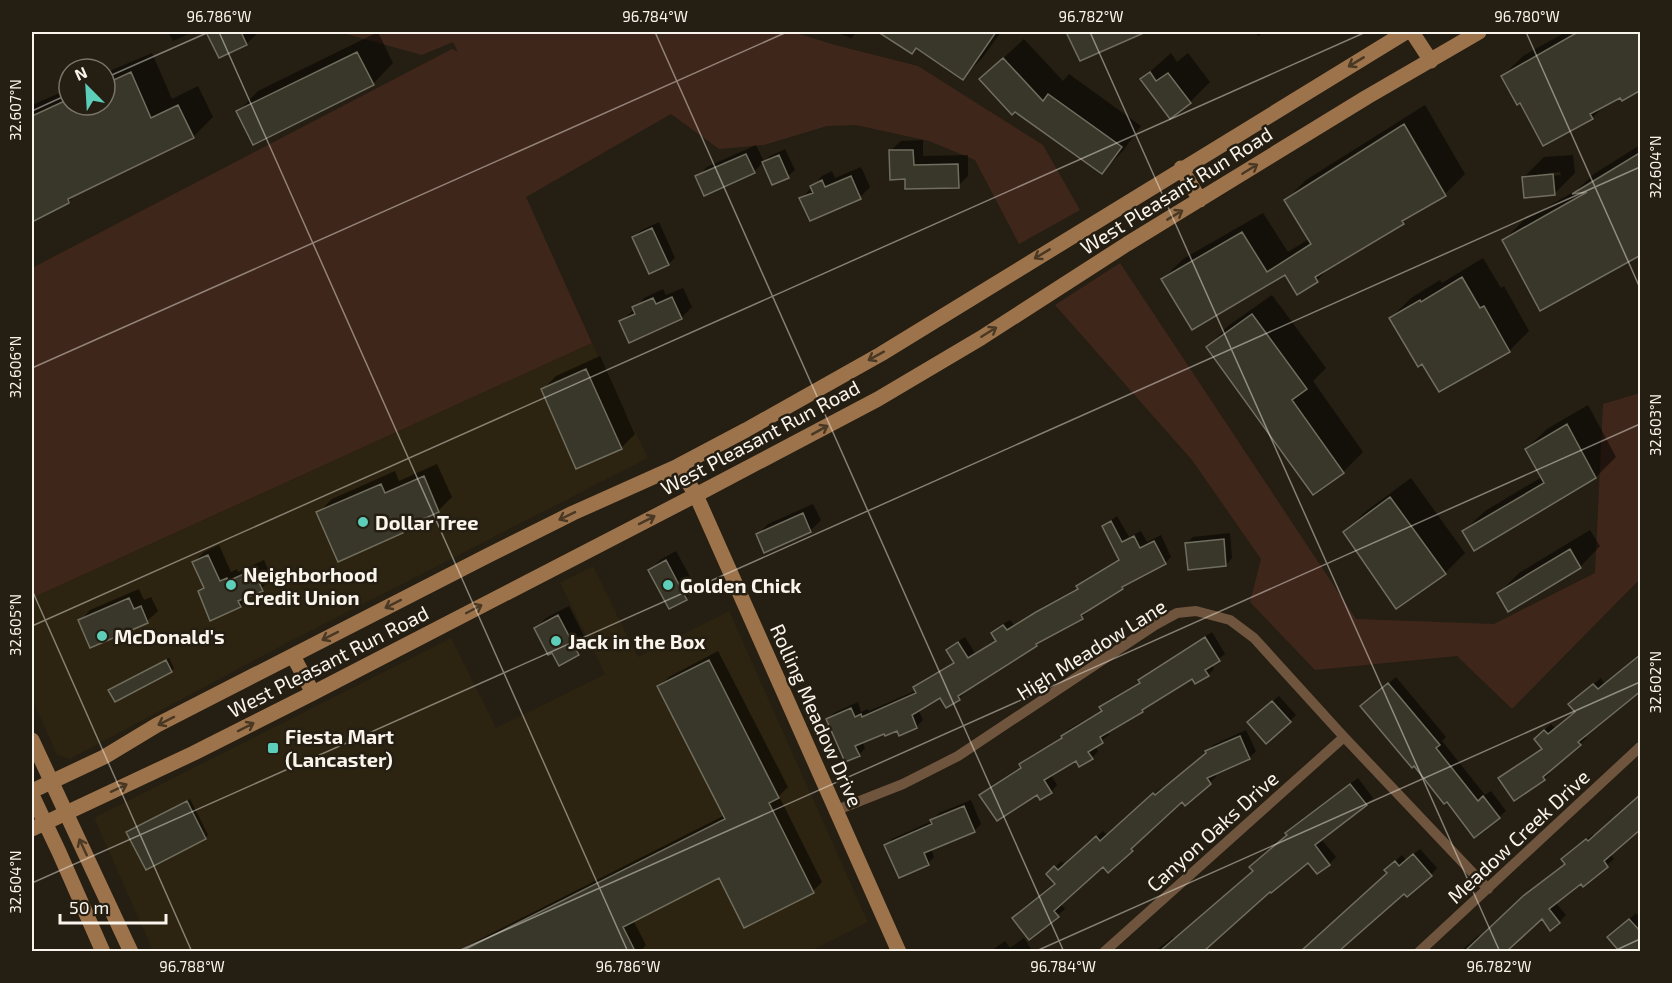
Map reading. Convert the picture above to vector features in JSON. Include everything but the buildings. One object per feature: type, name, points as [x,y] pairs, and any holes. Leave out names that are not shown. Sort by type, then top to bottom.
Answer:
[{"type":"main road","name":"West Pleasant Run Road","points":[[32,793],[104,757],[133,738],[554,522],[678,466],[881,354],[1406,32]]},
{"type":"main road","points":[[1412,32],[1431,61]]},
{"type":"main road","name":"West Pleasant Run Road","points":[[38,826],[194,753],[313,693],[878,399],[981,338],[1367,97],[1479,32]]},
{"type":"main road","points":[[1181,168],[1200,200]]},
{"type":"main road","name":"Rolling Meadow Drive","points":[[678,466],[696,495],[899,951]]},
{"type":"main road","points":[[292,656],[313,693]]},
{"type":"main road","points":[[32,740],[131,951]]},
{"type":"main road","points":[[32,793],[38,826],[103,951]]},
{"type":"street","name":"High Meadow Lane","points":[[837,810],[903,784],[958,756],[1155,625],[1177,613],[1196,611],[1230,620],[1254,638],[1488,889]]},
{"type":"street","name":"Canyon Oaks Drive","points":[[1104,951],[1344,737]]},
{"type":"street","name":"Meadow Creek Drive","points":[[1419,951],[1641,747]]},
{"type":"shaded area","points":[[339,32],[793,32],[918,66],[1043,145],[1080,210],[1019,244],[975,160],[929,141],[856,125],[827,126],[764,145],[719,149],[671,114],[526,197],[592,343],[32,598],[32,268],[452,49],[458,52],[453,42],[422,55]]},
{"type":"shaded area","points":[[1120,263],[1356,619],[1494,624],[1595,573],[1603,404],[1640,393],[1640,579],[1512,709],[1457,656],[1315,670],[1250,602],[1261,559],[1192,460],[1055,305]]},
{"type":"shaded area","points":[[592,343],[648,458],[285,644],[70,759],[57,755],[32,699],[32,598]]},
{"type":"shaded area","points":[[593,566],[638,657],[729,611],[868,922],[809,952],[153,951],[94,818],[451,638],[496,728],[605,674],[560,583]]},
{"type":"place","name":"Dollar Tree","points":[[363,522]]},
{"type":"place","name":"Neighborhood Credit Union","points":[[231,585]]},
{"type":"place","name":"Golden Chick","points":[[668,585]]},
{"type":"place","name":"McDonald's","points":[[102,636]]},
{"type":"place","name":"Jack in the Box","points":[[556,641]]},
{"type":"place","name":"Fiesta Mart (Lancaster)","points":[[273,748]]}]
